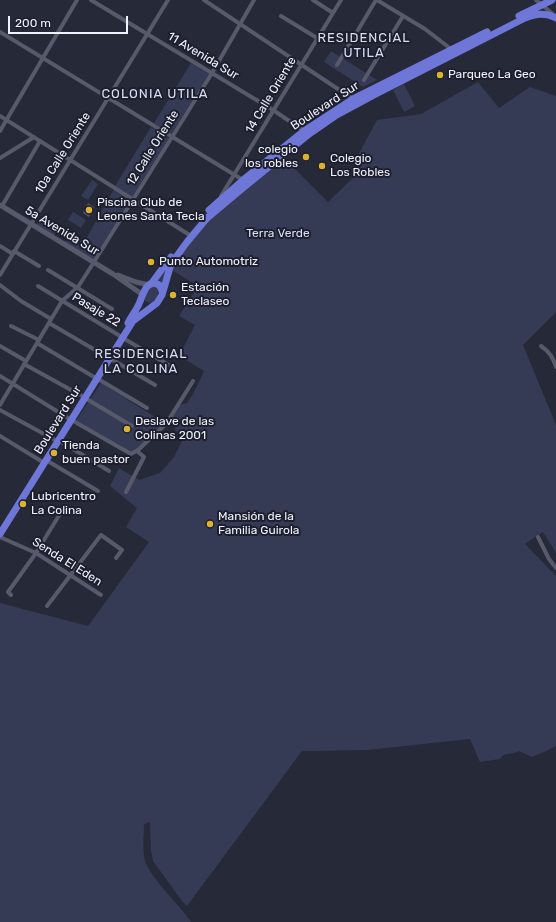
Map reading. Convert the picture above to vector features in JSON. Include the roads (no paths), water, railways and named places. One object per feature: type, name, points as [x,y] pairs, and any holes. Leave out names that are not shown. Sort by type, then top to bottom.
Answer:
[{"type":"highway","name":"Boulevard Sur","points":[[150,285],[188,234],[218,202],[304,131],[353,99],[552,0]]},
{"type":"highway","name":"Boulevard Sur","points":[[162,291],[169,269],[174,260],[207,218],[309,134],[335,116],[374,95],[525,18],[540,14],[549,14],[556,17]]},
{"type":"highway","points":[[155,283],[160,285],[162,291],[160,298],[155,305],[149,307],[142,301],[142,297],[150,285],[155,283]]},
{"type":"highway","name":"Boulevard Sur","points":[[122,337],[142,297]]},
{"type":"highway","name":"Boulevard Sur","points":[[0,536],[56,440],[122,337],[134,320],[155,305]]},
{"type":"highway","name":"Boulevard Sur","points":[[0,526],[44,460]]},
{"type":"street","points":[[0,131],[77,0]]},
{"type":"street","name":"11 Avenida Sur","points":[[91,0],[273,110],[304,131]]},
{"type":"street","name":"10a Calle Oriente","points":[[0,274],[168,0]]},
{"type":"street","points":[[204,0],[353,99]]},
{"type":"street","name":"12 Calle Oriente","points":[[0,405],[62,301],[78,287],[94,262],[212,73],[254,0]]},
{"type":"street","points":[[313,0],[333,13]]},
{"type":"street","name":"14 Calle Oriente","points":[[218,202],[341,0]]},
{"type":"street","points":[[338,65],[377,0],[425,29],[451,49]]},
{"type":"street","points":[[536,0],[556,17]]},
{"type":"street","points":[[281,16],[317,38]]},
{"type":"street","points":[[364,80],[403,16]]},
{"type":"street","points":[[0,32],[243,180]]},
{"type":"street","points":[[0,116],[188,234]]},
{"type":"street","points":[[0,158],[34,137]]},
{"type":"street","points":[[1,205],[40,141]]},
{"type":"street","name":"5a Avenida Sur","points":[[1,205],[113,274],[142,297]]},
{"type":"street","points":[[0,246],[39,266]]},
{"type":"street","points":[[48,270],[112,309]]},
{"type":"street","name":"5a Avenida Sur","points":[[113,274],[150,285]]},
{"type":"street","points":[[0,286],[50,321],[156,385]]},
{"type":"street","name":"Pasaje 22","points":[[38,286],[172,367]]},
{"type":"street","points":[[11,326],[147,408]]},
{"type":"street","points":[[0,346],[132,426]]},
{"type":"street","points":[[541,346],[553,357],[556,367]]},
{"type":"street","points":[[0,376],[130,454],[137,451],[168,422],[193,381]]},
{"type":"street","points":[[0,410],[109,471]]},
{"type":"street","points":[[0,436],[98,491]]},
{"type":"street","points":[[126,492],[144,460],[144,458],[137,451]]},
{"type":"street","points":[[11,595],[8,592],[36,553],[63,509]]},
{"type":"street","points":[[47,606],[101,535],[122,550],[116,558]]},
{"type":"street","name":"Senda El Eden","points":[[0,536],[36,553],[101,595]]},
{"type":"street","points":[[538,537],[549,559],[556,568]]},
{"type":"place","name":"Parqueo La Geo","points":[[440,75]]},
{"type":"place","name":"colegio los robles","points":[[306,157]]},
{"type":"place","name":"Colegio Los Robles","points":[[322,166]]},
{"type":"place","name":"Piscina Club de Leones Santa Tecla","points":[[89,210]]},
{"type":"place","name":"Punto Automotriz","points":[[151,262]]},
{"type":"place","name":"Estación Teclaseo","points":[[173,295]]},
{"type":"place","name":"Deslave de las Colinas 2001","points":[[127,429]]},
{"type":"place","name":"Tienda buen pastor","points":[[54,453]]},
{"type":"place","name":"Lubricentro La Colina","points":[[23,504]]},
{"type":"place","name":"Mansión de la Familia Guirola","points":[[210,524]]},
{"type":"district","name":"RESIDENCIAL UTILA","points":[[364,46]]},
{"type":"district","name":"COLONIA UTILA","points":[[155,94]]},
{"type":"district","name":"RESIDENCIAL LA COLINA","points":[[141,362]]},
{"type":"park label","name":"Terra Verde","points":[[278,234]]}]
